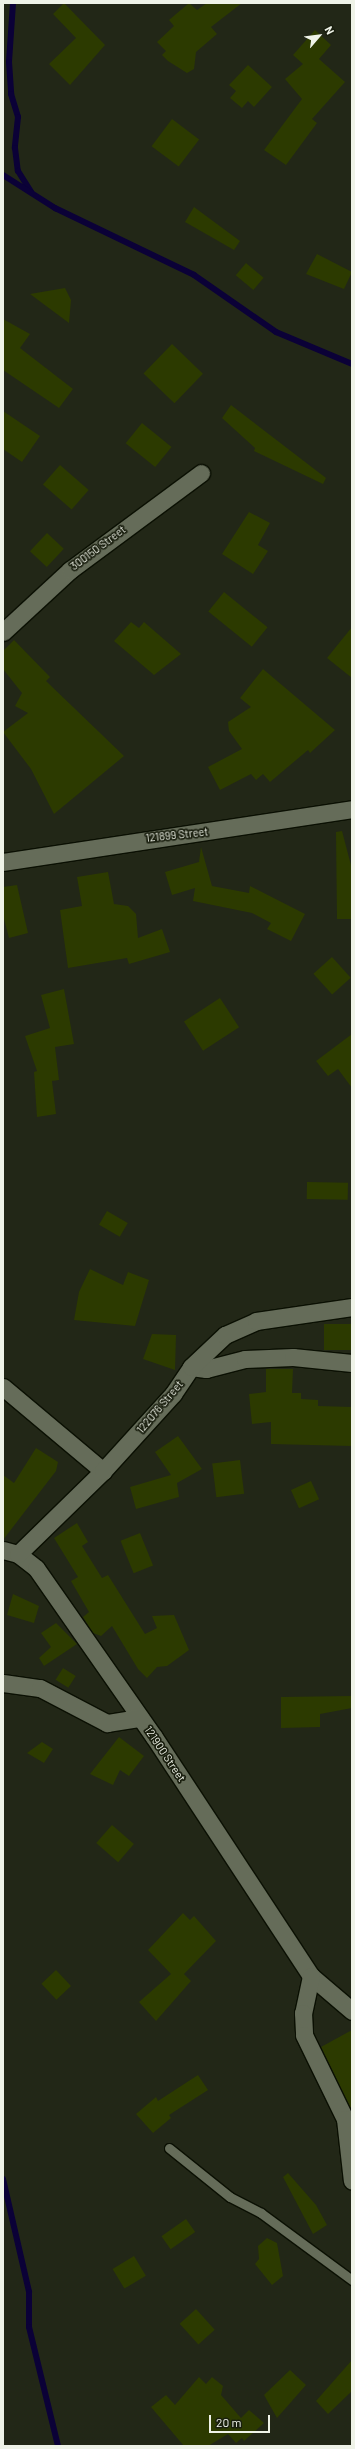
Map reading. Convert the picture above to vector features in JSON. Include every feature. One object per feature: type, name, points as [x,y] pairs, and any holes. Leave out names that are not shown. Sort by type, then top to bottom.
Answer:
[{"type":"street","name":"300150 Street","points":[[3,632],[70,570],[200,473]]},
{"type":"street","name":"121899 Street","points":[[3,862],[352,809]]},
{"type":"street","name":"122076 Street","points":[[10,1552],[103,1470],[173,1394],[191,1366],[225,1335],[246,1324],[352,1308]]},
{"type":"street","points":[[191,1366],[206,1368],[245,1359],[293,1357],[352,1363]]},
{"type":"street","points":[[3,1387],[103,1470]]},
{"type":"street","name":"121900 Street","points":[[10,1552],[36,1568],[140,1718],[311,1976],[352,2011]]},
{"type":"street","points":[[3,1683],[40,1688],[107,1723],[140,1718]]},
{"type":"street","points":[[311,1976],[303,2013],[304,2036],[344,2119],[352,2181]]},
{"type":"lane","points":[[169,2148],[230,2197],[261,2213],[352,2280]]},
{"type":"building","points":[[64,3],[105,45],[70,85],[49,64],[76,38],[53,14]]},
{"type":"building","points":[[189,3],[197,10],[207,3],[242,3],[211,27],[217,34],[196,52],[194,69],[187,73],[168,61],[162,55],[166,51],[157,42],[174,26],[169,20]]},
{"type":"building","points":[[315,30],[331,45],[319,59],[345,82],[312,119],[317,123],[286,165],[264,150],[302,99],[285,79],[303,64],[293,55]]},
{"type":"building","points":[[248,65],[272,87],[254,107],[248,101],[242,108],[230,98],[236,91],[229,85]]},
{"type":"building","points":[[172,119],[199,139],[179,167],[152,146]]},
{"type":"building","points":[[194,207],[240,241],[234,250],[185,222]]},
{"type":"building","points":[[317,254],[352,272],[344,289],[306,274]]},
{"type":"building","points":[[246,263],[264,278],[253,290],[236,275]]},
{"type":"building","points":[[65,288],[71,300],[69,323],[30,294]]},
{"type":"building","points":[[3,319],[30,334],[20,348],[73,389],[59,408],[3,370]]},
{"type":"building","points":[[172,344],[203,374],[174,403],[144,373]]},
{"type":"building","points":[[231,405],[326,478],[323,484],[254,451],[255,448],[222,418]]},
{"type":"building","points":[[3,411],[40,436],[22,462],[3,449]]},
{"type":"building","points":[[142,423],[172,447],[155,467],[126,443]]},
{"type":"building","points":[[60,465],[89,490],[72,510],[43,485]]},
{"type":"building","points":[[249,512],[270,523],[258,545],[268,551],[253,574],[222,554]]},
{"type":"building","points":[[47,533],[64,549],[47,567],[30,551]]},
{"type":"building","points":[[224,592],[268,627],[252,647],[208,611]]},
{"type":"building","points":[[131,622],[139,628],[144,622],[181,654],[154,675],[114,641]]},
{"type":"building","points":[[352,627],[352,678],[327,658]]},
{"type":"building","points":[[14,640],[50,677],[46,681],[124,756],[54,814],[31,769],[3,732],[28,713],[15,706],[22,693],[3,669],[3,651]]},
{"type":"building","points":[[263,669],[335,730],[310,753],[308,750],[270,782],[263,774],[256,780],[251,774],[220,790],[208,767],[242,749],[229,731],[228,722],[251,707],[240,698]]},
{"type":"building","points":[[342,831],[352,869],[352,919],[337,919],[336,832]]},
{"type":"building","points":[[201,847],[212,886],[249,893],[250,886],[305,914],[291,941],[267,929],[271,923],[252,913],[193,901],[195,888],[172,895],[165,872],[199,862]]},
{"type":"building","points":[[108,872],[114,904],[128,906],[136,914],[138,938],[162,929],[170,952],[129,964],[127,958],[68,968],[60,910],[82,906],[77,877]]},
{"type":"building","points":[[17,885],[28,933],[9,938],[3,915],[3,887]]},
{"type":"building","points":[[332,957],[351,978],[332,995],[313,974]]},
{"type":"building","points":[[64,989],[74,1044],[55,1047],[59,1080],[52,1081],[56,1114],[37,1117],[34,1072],[37,1071],[25,1036],[50,1028],[41,995]]},
{"type":"building","points":[[220,998],[239,1027],[203,1051],[184,1021]]},
{"type":"building","points":[[352,1034],[352,1088],[338,1069],[328,1076],[316,1061]]},
{"type":"building","points":[[307,1182],[348,1183],[348,1200],[307,1199]]},
{"type":"building","points":[[107,1211],[128,1223],[120,1237],[99,1225]]},
{"type":"building","points":[[90,1269],[123,1285],[128,1272],[149,1280],[135,1326],[74,1320],[79,1292]]},
{"type":"building","points":[[324,1324],[352,1324],[352,1350],[324,1350]]},
{"type":"building","points":[[152,1334],[176,1335],[175,1370],[143,1359]]},
{"type":"building","points":[[266,1369],[293,1369],[292,1393],[301,1393],[301,1399],[318,1400],[318,1406],[352,1407],[352,1446],[271,1444],[271,1422],[252,1424],[249,1394],[266,1392]]},
{"type":"building","points":[[178,1436],[202,1469],[177,1483],[179,1497],[136,1509],[130,1487],[171,1475],[155,1452]]},
{"type":"building","points":[[36,1448],[58,1462],[56,1471],[3,1540],[3,1475],[14,1483]]},
{"type":"building","points":[[240,1460],[244,1494],[216,1497],[212,1463]]},
{"type":"building","points":[[311,1481],[319,1499],[299,1508],[291,1490]]},
{"type":"building","points":[[77,1523],[88,1542],[82,1546],[102,1578],[108,1575],[145,1634],[157,1628],[152,1616],[174,1615],[189,1650],[167,1666],[157,1667],[147,1678],[138,1669],[112,1626],[101,1636],[93,1633],[83,1617],[89,1612],[71,1581],[78,1577],[54,1538]]},
{"type":"building","points":[[140,1533],[153,1565],[134,1573],[121,1541]]},
{"type":"building","points":[[13,1594],[39,1606],[34,1623],[7,1615]]},
{"type":"building","points":[[56,1623],[77,1644],[44,1666],[39,1658],[51,1647],[41,1633]]},
{"type":"building","points":[[63,1668],[76,1676],[68,1688],[56,1680]]},
{"type":"building","points":[[352,1696],[352,1708],[320,1714],[320,1727],[281,1728],[281,1697]]},
{"type":"building","points":[[119,1737],[144,1756],[129,1776],[120,1770],[113,1785],[90,1774]]},
{"type":"building","points":[[42,1742],[53,1749],[44,1763],[27,1753]]},
{"type":"building","points":[[112,1825],[134,1844],[118,1862],[96,1843]]},
{"type":"building","points":[[183,1913],[190,1920],[194,1916],[216,1941],[184,1974],[191,1981],[156,2021],[139,2002],[171,1974],[148,1950]]},
{"type":"building","points":[[56,1970],[71,1986],[56,2000],[41,1984]]},
{"type":"building","points":[[352,2030],[352,2111],[321,2047]]},
{"type":"building","points":[[198,2075],[208,2090],[169,2115],[171,2118],[153,2133],[136,2114],[156,2097],[158,2101]]},
{"type":"building","points":[[288,2173],[316,2205],[327,2225],[313,2234],[283,2177]]},
{"type":"building","points":[[186,2219],[195,2232],[171,2249],[161,2236]]},
{"type":"building","points":[[267,2238],[277,2243],[283,2276],[272,2285],[255,2264],[259,2259],[258,2246]]},
{"type":"building","points":[[134,2256],[146,2276],[124,2289],[113,2269]]},
{"type":"building","points":[[196,2309],[215,2330],[198,2345],[180,2324]]},
{"type":"building","points":[[352,2360],[352,2391],[328,2414],[316,2401]]},
{"type":"building","points":[[290,2370],[306,2385],[277,2418],[264,2395]]},
{"type":"building","points":[[199,2377],[206,2384],[212,2377],[223,2386],[221,2395],[241,2418],[249,2410],[264,2423],[244,2441],[242,2438],[236,2443],[228,2434],[208,2446],[184,2446],[151,2407],[166,2395],[175,2405]]},
{"type":"waterway","points":[[13,3],[9,62],[11,94],[18,117],[15,148],[18,171],[31,192]]},
{"type":"waterway","points":[[3,175],[55,208],[194,275],[276,332],[352,364]]},
{"type":"waterway","points":[[3,2179],[29,2292],[29,2327],[58,2446]]}]
